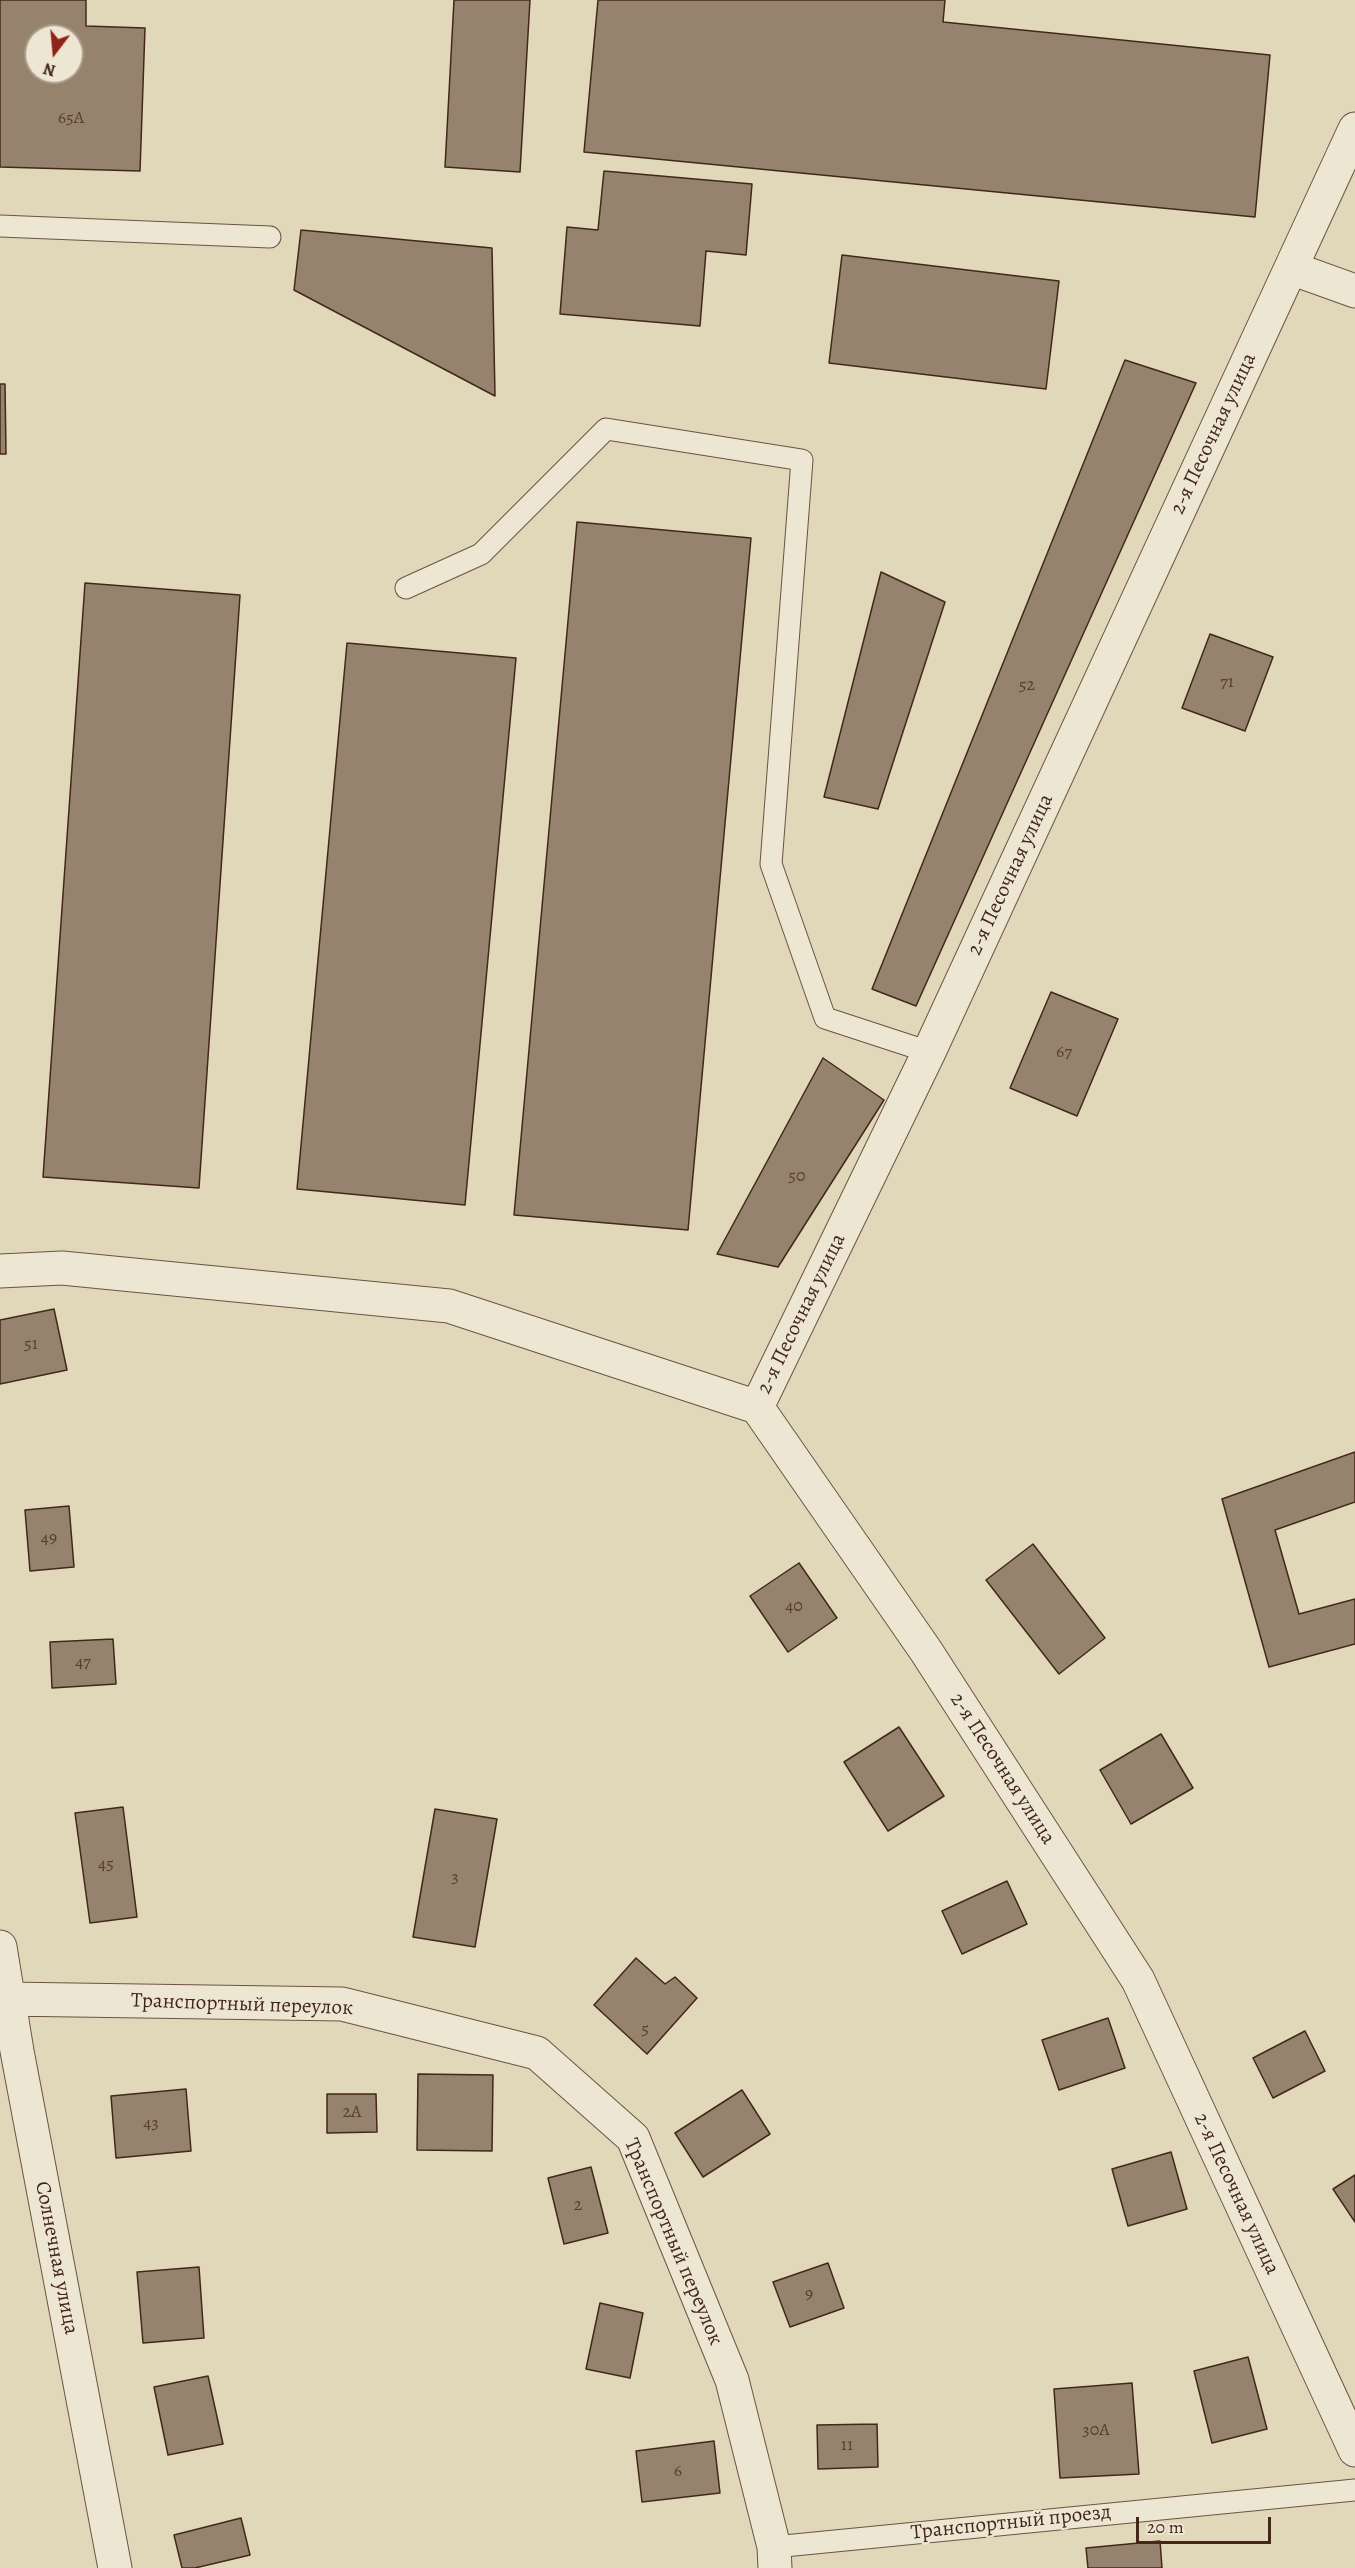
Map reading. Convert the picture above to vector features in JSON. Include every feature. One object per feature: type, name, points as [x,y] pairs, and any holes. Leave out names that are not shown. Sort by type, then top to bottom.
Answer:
[{"type":"street","name":"2-я Песочная улица","points":[[1355,129],[929,1052],[757,1407],[926,1651],[1138,1980],[1355,2450]]},
{"type":"street","points":[[1291,268],[1355,291]]},
{"type":"street","points":[[0,1271],[62,1268],[449,1306],[757,1407]]},
{"type":"street","name":"Солнечная улица","points":[[0,1947],[7,1999],[8,2052],[115,2568]]},
{"type":"street","name":"Транспортный переулок","points":[[7,1999],[342,2004],[537,2053],[633,2138],[732,2380],[774,2557]]},
{"type":"lane","points":[[0,226],[270,237]]},
{"type":"lane","points":[[406,588],[482,554],[606,429],[802,460],[771,864],[825,1018],[929,1052]]},
{"type":"lane","name":"Транспортный проезд","points":[[774,2557],[1355,2490]]},
{"type":"building","points":[[0,0],[86,0],[86,26],[145,28],[140,171],[0,167]]},
{"type":"building","points":[[454,0],[530,0],[520,172],[445,167]]},
{"type":"building","points":[[598,0],[945,0],[943,22],[1270,55],[1255,217],[584,152]]},
{"type":"building","points":[[604,171],[752,184],[746,255],[706,251],[700,326],[560,314],[567,227],[598,230]]},
{"type":"building","points":[[301,230],[492,248],[495,396],[294,290]]},
{"type":"building","points":[[842,255],[1059,281],[1046,389],[829,363]]},
{"type":"building","points":[[1125,360],[1196,383],[916,1006],[872,989]]},
{"type":"building","points":[[0,384],[5,384],[6,454],[0,454]]},
{"type":"building","points":[[577,522],[751,538],[688,1230],[514,1215]]},
{"type":"building","points":[[881,572],[945,602],[878,809],[824,797]]},
{"type":"building","points":[[85,583],[240,595],[199,1188],[43,1177]]},
{"type":"building","points":[[1210,634],[1273,657],[1245,731],[1182,708]]},
{"type":"building","points":[[347,643],[516,658],[465,1205],[297,1189]]},
{"type":"building","points":[[1051,992],[1118,1019],[1077,1116],[1010,1088]]},
{"type":"building","points":[[823,1058],[884,1100],[778,1267],[717,1254]]},
{"type":"building","points":[[54,1309],[67,1370],[0,1384],[0,1320]]},
{"type":"building","points":[[1355,1452],[1355,1502],[1275,1530],[1299,1614],[1355,1599],[1355,1644],[1269,1667],[1222,1499]]},
{"type":"building","points":[[69,1506],[74,1567],[30,1571],[25,1510]]},
{"type":"building","points":[[1033,1544],[1105,1638],[1059,1674],[986,1580]]},
{"type":"building","points":[[799,1563],[837,1618],[788,1652],[750,1596]]},
{"type":"building","points":[[113,1639],[116,1684],[52,1688],[50,1642]]},
{"type":"building","points":[[899,1727],[944,1796],[888,1831],[844,1762]]},
{"type":"building","points":[[1161,1734],[1193,1788],[1131,1824],[1100,1770]]},
{"type":"building","points":[[123,1807],[137,1917],[90,1923],[75,1813]]},
{"type":"building","points":[[435,1809],[497,1819],[475,1947],[413,1937]]},
{"type":"building","points":[[1007,1881],[1027,1924],[962,1954],[942,1911]]},
{"type":"building","points":[[636,1958],[665,1984],[675,1977],[697,1998],[647,2054],[594,2005]]},
{"type":"building","points":[[1108,2018],[1125,2068],[1059,2090],[1042,2040]]},
{"type":"building","points":[[1305,2031],[1325,2071],[1273,2098],[1253,2058]]},
{"type":"building","points":[[418,2074],[493,2075],[492,2151],[417,2150]]},
{"type":"building","points":[[186,2089],[191,2151],[116,2158],[111,2096]]},
{"type":"building","points":[[742,2090],[770,2134],[703,2177],[675,2133]]},
{"type":"building","points":[[327,2094],[376,2094],[377,2132],[327,2133]]},
{"type":"building","points":[[1171,2152],[1187,2209],[1128,2226],[1112,2169]]},
{"type":"building","points":[[591,2167],[608,2233],[564,2244],[548,2178]]},
{"type":"building","points":[[1355,2175],[1355,2222],[1333,2189]]},
{"type":"building","points":[[828,2263],[844,2308],[790,2327],[773,2282]]},
{"type":"building","points":[[199,2267],[204,2338],[143,2343],[137,2272]]},
{"type":"building","points":[[600,2303],[643,2313],[630,2378],[586,2369]]},
{"type":"building","points":[[1248,2357],[1267,2429],[1212,2443],[1194,2371]]},
{"type":"building","points":[[208,2376],[223,2444],[168,2455],[154,2387]]},
{"type":"building","points":[[1132,2383],[1139,2474],[1060,2478],[1054,2389]]},
{"type":"building","points":[[877,2424],[878,2467],[818,2469],[817,2425]]},
{"type":"building","points":[[714,2441],[720,2493],[642,2502],[636,2451]]},
{"type":"building","points":[[241,2518],[250,2555],[195,2568],[182,2568],[174,2535]]},
{"type":"building","points":[[1160,2541],[1162,2568],[1088,2568],[1086,2548]]}]
